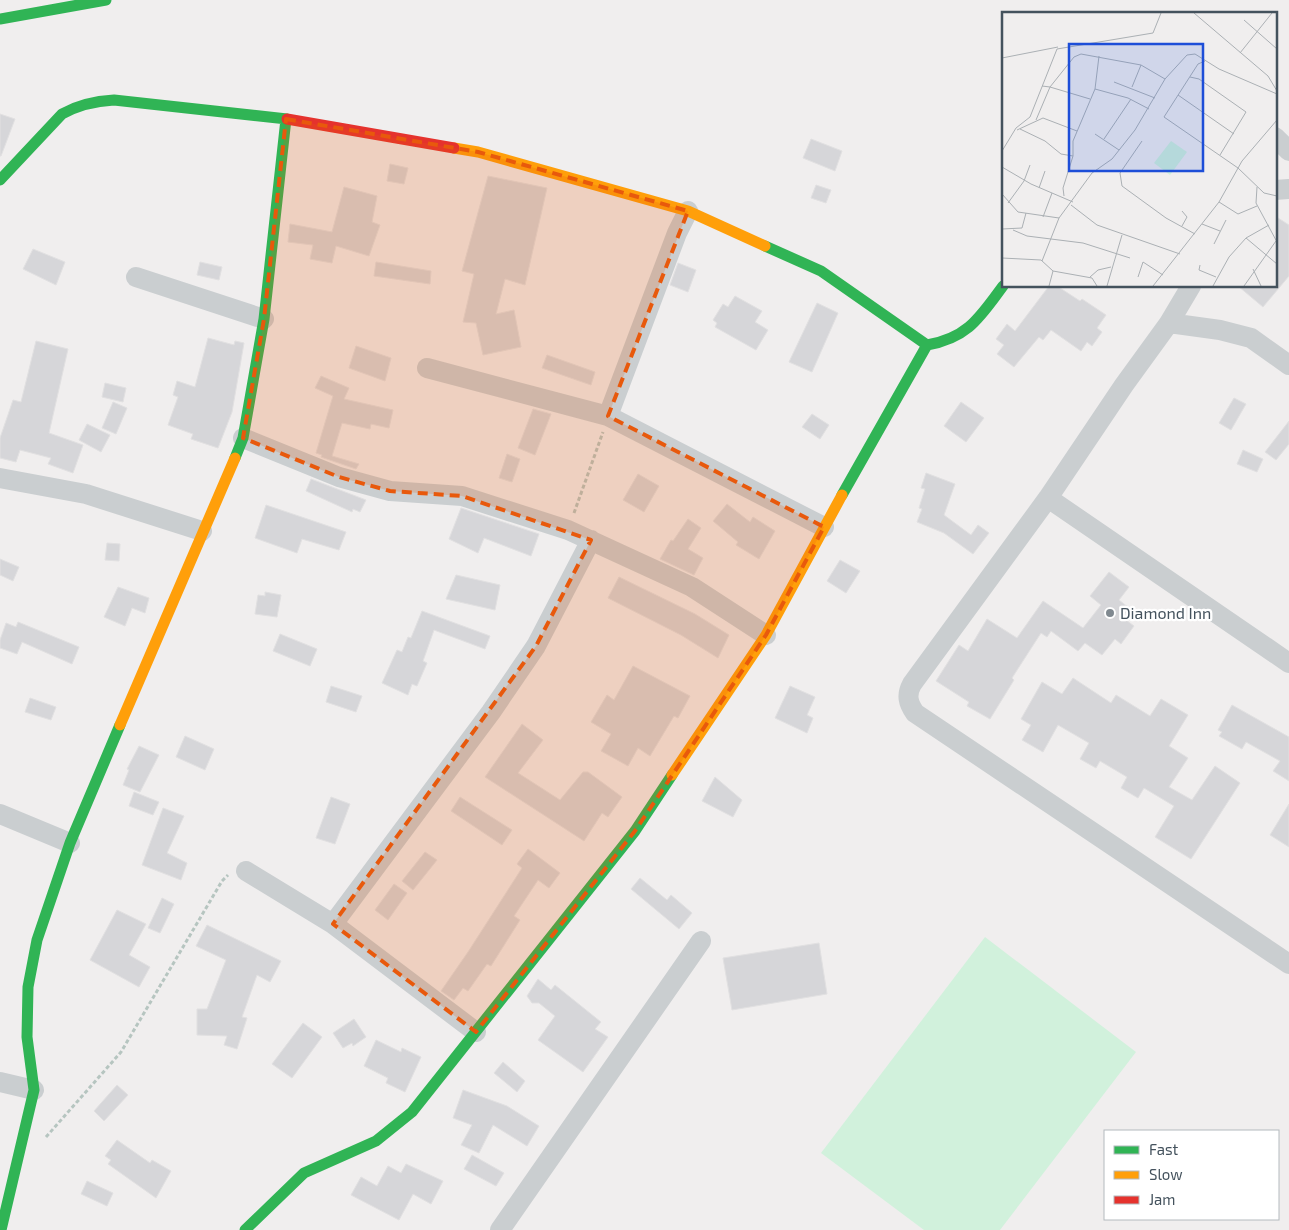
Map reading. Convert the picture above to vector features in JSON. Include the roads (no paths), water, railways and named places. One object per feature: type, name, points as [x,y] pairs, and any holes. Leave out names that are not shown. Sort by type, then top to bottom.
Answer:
[{"type":"street","points":[[0,19],[106,0]]},
{"type":"street","points":[[0,180],[62,114],[84,104],[114,100],[286,119],[478,152],[688,211],[821,271],[927,345],[953,340],[964,334],[974,326],[1002,287]]},
{"type":"street","points":[[1,1230],[34,1090],[27,1036],[28,987],[37,940],[70,843],[243,438],[264,319],[286,119]]},
{"type":"street","points":[[1276,138],[1289,151]]},
{"type":"street","points":[[1276,190],[1289,188]]},
{"type":"street","points":[[608,416],[676,233],[688,211]]},
{"type":"street","points":[[136,277],[264,319]]},
{"type":"street","points":[[1190,288],[1170,323],[1124,385],[1048,498],[912,684],[908,691],[910,706],[914,713],[1289,964]]},
{"type":"street","points":[[1170,323],[1220,330],[1251,338],[1289,365]]},
{"type":"street","points":[[245,1230],[304,1173],[376,1141],[412,1112],[635,831],[766,635],[824,527],[927,345]]},
{"type":"street","points":[[428,368],[608,416],[824,527]]},
{"type":"street","points":[[243,438],[339,477],[390,491],[462,496],[568,530],[692,587],[766,635]]},
{"type":"street","points":[[0,478],[86,494],[202,531]]},
{"type":"street","points":[[1048,498],[1289,663]]},
{"type":"street","points":[[333,924],[491,712],[536,646],[591,540]]},
{"type":"street","points":[[0,814],[70,843]]},
{"type":"street","points":[[246,871],[333,924],[476,1032]]},
{"type":"street","points":[[500,1230],[701,941]]},
{"type":"street","points":[[0,1082],[34,1090]]},
{"type":"place","name":"Diamond Inn","points":[[1110,613]]}]
